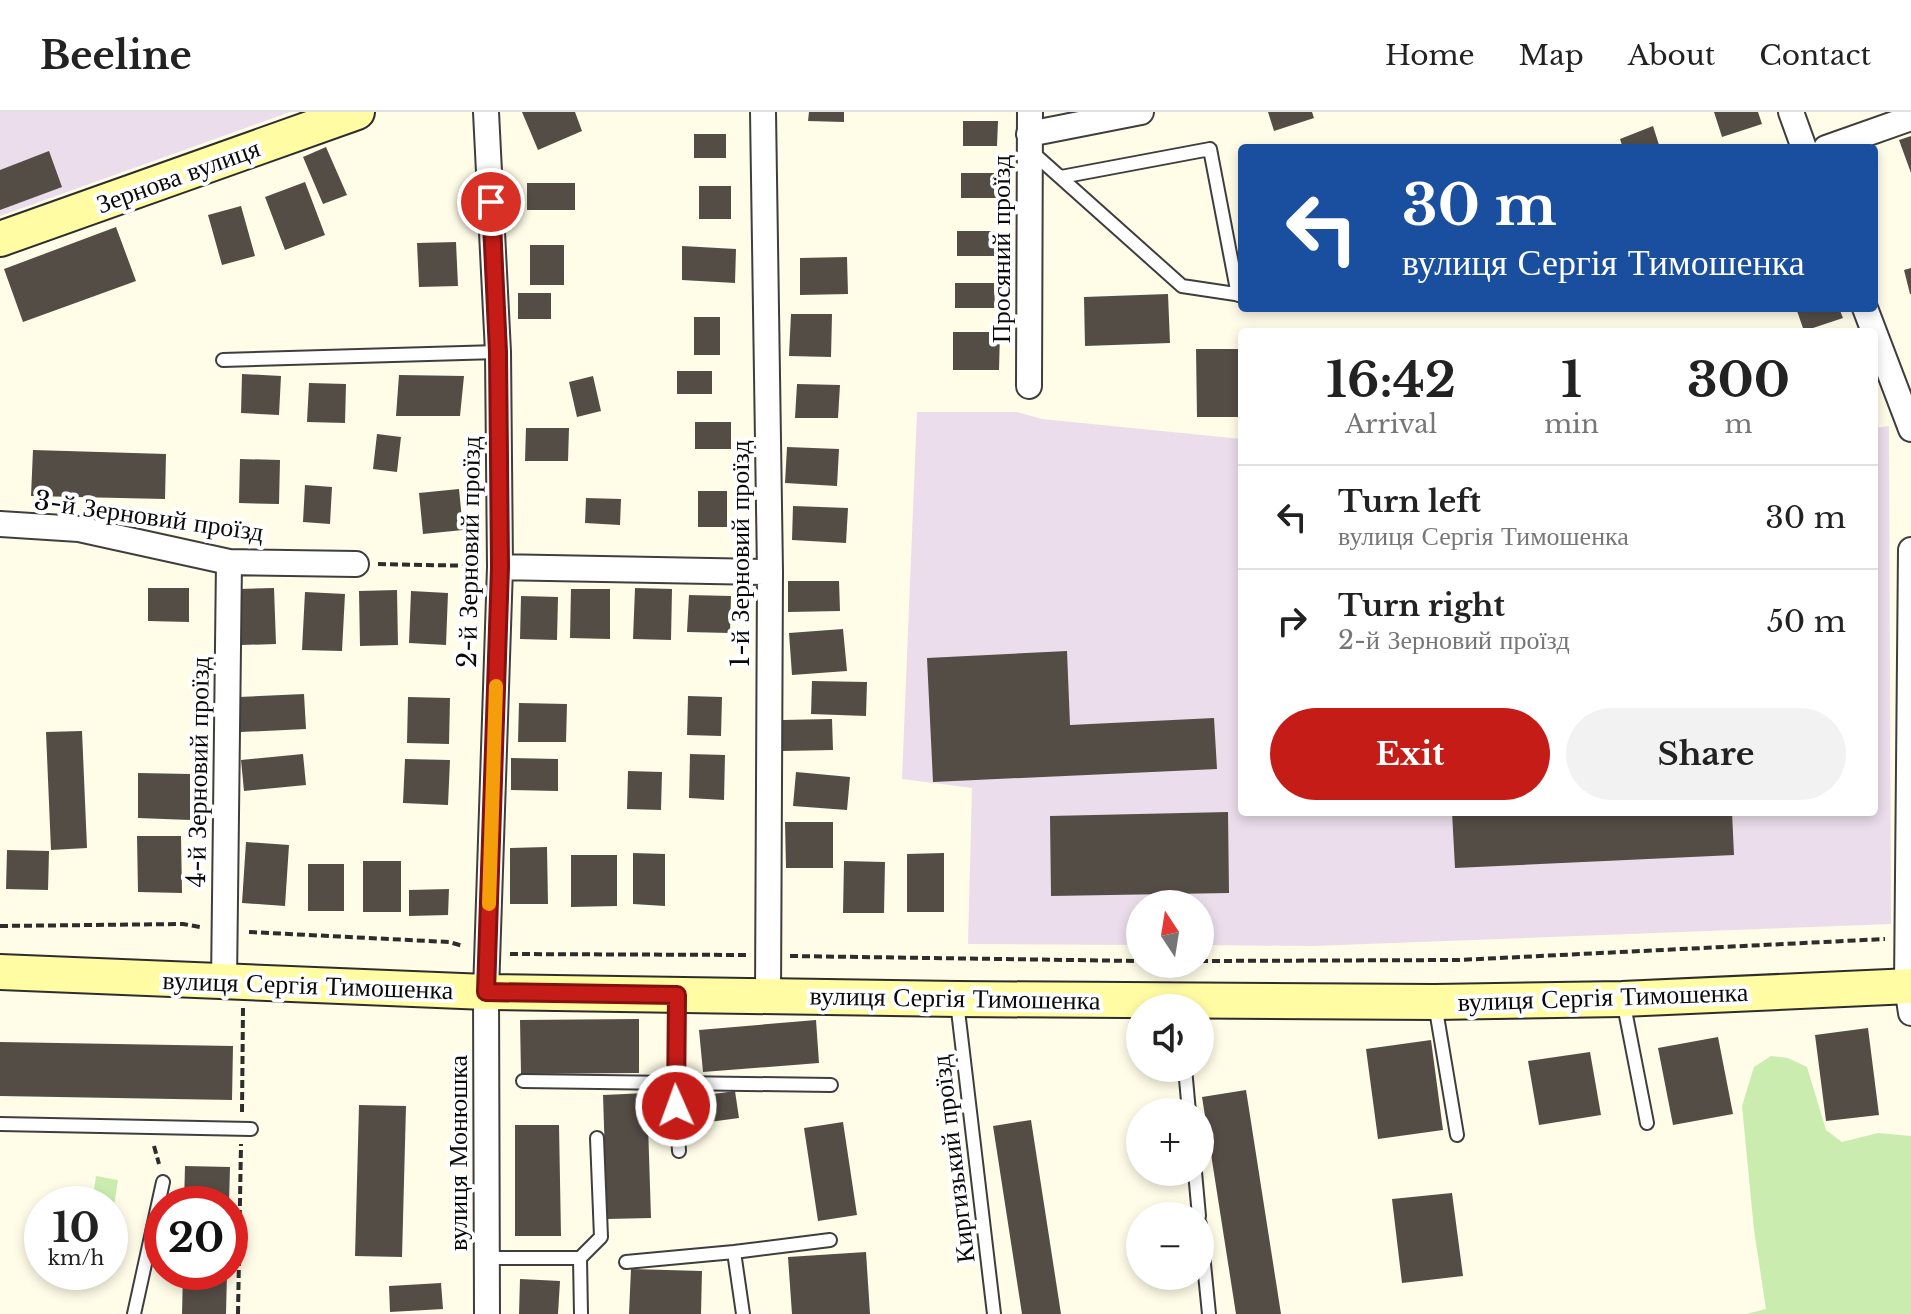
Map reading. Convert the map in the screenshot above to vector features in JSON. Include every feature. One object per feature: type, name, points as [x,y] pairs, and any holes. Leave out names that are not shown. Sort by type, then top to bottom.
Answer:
[{"type":"street","name":"Зернова вулиця","points":[[0,239],[357,112]]},
{"type":"street","name":"2-й Зерновий проїзд","points":[[486,112],[498,352],[500,567],[486,992]]},
{"type":"street","name":"1-й Зерновий проїзд","points":[[763,112],[770,572],[768,996]]},
{"type":"street","points":[[1029,132],[1141,112]]},
{"type":"street","points":[[1791,112],[1803,144]]},
{"type":"street","points":[[1837,144],[1911,118]]},
{"type":"street","name":"Просяний проїзд","points":[[1029,132],[1029,386]]},
{"type":"street","points":[[1878,342],[1911,429]]},
{"type":"street","name":"3-й Зерновий проїзд","points":[[0,524],[79,529],[229,562],[356,564]]},
{"type":"street","points":[[1910,995],[1907,938],[1911,550]]},
{"type":"street","name":"4-й Зерновий проїзд","points":[[229,562],[224,931],[233,996]]},
{"type":"street","points":[[500,567],[770,572]]},
{"type":"street","name":"вулиця Сергія Тимошенка","points":[[0,972],[233,996],[486,992],[1126,1003]]},
{"type":"street","name":"вулиця Монюшка","points":[[486,992],[487,1314]]},
{"type":"street","name":"вулиця Сергія Тимошенка","points":[[1214,1004],[1910,995]]},
{"type":"lane","points":[[1029,132],[1061,177],[1182,286],[1238,295]]},
{"type":"lane","points":[[1061,177],[1210,149],[1238,285]]},
{"type":"lane","points":[[223,360],[498,352]]},
{"type":"lane","points":[[677,995],[675,1083],[679,1151]]},
{"type":"lane","name":"Киргизький проїзд","points":[[957,999],[994,1314]]},
{"type":"lane","points":[[1622,999],[1647,1123]]},
{"type":"lane","points":[[1435,1002],[1457,1135]]},
{"type":"lane","points":[[523,1081],[831,1085]]},
{"type":"lane","points":[[0,1124],[246,1129]]},
{"type":"lane","points":[[486,1258],[580,1258],[601,1237],[597,1138]]},
{"type":"lane","points":[[134,1314],[163,1182]]},
{"type":"lane","points":[[626,1262],[830,1240]]},
{"type":"lane","points":[[734,1252],[743,1314]]},
{"type":"lane","points":[[580,1258],[581,1314]]},
{"type":"lane","points":[[1207,1290],[1209,1314]]},
{"type":"path","points":[[356,564],[500,567]]},
{"type":"path","points":[[0,926],[183,924],[224,931],[449,942],[487,954],[1126,961]]},
{"type":"path","points":[[1214,961],[1459,960],[1907,938]]},
{"type":"path","points":[[233,996],[246,1129],[238,1314]]},
{"type":"path","points":[[150,1127],[163,1182]]},
{"type":"shaded area","points":[[0,112],[290,112],[0,216]]},
{"type":"shaded area","points":[[917,412],[1017,412],[1042,419],[1238,439],[1238,816],[1878,816],[1878,427],[1889,426],[1891,924],[1313,946],[1214,945],[1214,890],[1126,890],[1126,945],[968,944],[972,788],[902,779]]},
{"type":"green space","points":[[1771,1056],[1788,1058],[1807,1067],[1826,1130],[1842,1142],[1878,1133],[1911,1136],[1911,1314],[1746,1314],[1766,1309],[1754,1230],[1742,1106],[1754,1067]]},
{"type":"green space","points":[[96,1176],[118,1180],[117,1186],[95,1186]]},
{"type":"building","points":[[522,112],[575,112],[582,131],[538,150]]},
{"type":"building","points":[[809,112],[844,112],[844,122],[808,121]]},
{"type":"building","points":[[1268,112],[1312,112],[1314,118],[1274,131]]},
{"type":"building","points":[[1714,112],[1758,112],[1762,124],[1722,137]]},
{"type":"building","points":[[963,121],[998,121],[997,146],[963,146]]},
{"type":"building","points":[[1653,126],[1659,144],[1622,144],[1620,139]]},
{"type":"building","points":[[694,134],[726,134],[726,158],[694,158]]},
{"type":"building","points":[[1911,136],[1911,173],[1899,140]]},
{"type":"building","points":[[326,147],[347,195],[323,204],[303,157]]},
{"type":"building","points":[[49,151],[62,187],[0,210],[0,170]]},
{"type":"building","points":[[961,173],[1000,173],[1000,198],[961,198]]},
{"type":"building","points":[[305,182],[325,235],[285,250],[265,197]]},
{"type":"building","points":[[527,183],[575,183],[575,210],[527,210]]},
{"type":"building","points":[[699,186],[731,186],[731,219],[699,219]]},
{"type":"building","points":[[241,206],[255,256],[222,265],[208,215]]},
{"type":"building","points":[[116,227],[136,281],[23,322],[4,269]]},
{"type":"building","points":[[957,231],[997,231],[997,256],[957,256]]},
{"type":"building","points":[[456,242],[458,286],[419,287],[417,243]]},
{"type":"building","points":[[530,245],[564,245],[564,285],[530,285]]},
{"type":"building","points":[[682,246],[736,249],[735,283],[682,280]]},
{"type":"building","points":[[847,257],[848,294],[800,295],[800,258]]},
{"type":"building","points":[[1911,268],[1911,294],[1910,294],[1904,270]]},
{"type":"building","points":[[955,283],[994,283],[995,308],[955,308]]},
{"type":"building","points":[[518,293],[551,293],[551,319],[518,319]]},
{"type":"building","points":[[1168,294],[1170,343],[1085,346],[1084,297]]},
{"type":"building","points":[[1797,312],[1841,312],[1843,318],[1813,328],[1803,328]]},
{"type":"building","points":[[791,314],[832,314],[831,357],[789,356]]},
{"type":"building","points":[[694,317],[720,317],[720,355],[694,355]]},
{"type":"building","points":[[953,332],[1000,332],[999,370],[953,370]]},
{"type":"building","points":[[1196,349],[1238,349],[1238,417],[1197,417]]},
{"type":"building","points":[[677,371],[712,371],[712,394],[677,394]]},
{"type":"building","points":[[242,374],[281,376],[279,415],[241,413]]},
{"type":"building","points":[[399,375],[464,376],[460,416],[396,416]]},
{"type":"building","points":[[593,376],[601,411],[577,417],[569,382]]},
{"type":"building","points":[[309,383],[346,384],[345,423],[307,422]]},
{"type":"building","points":[[797,384],[840,385],[838,418],[795,418]]},
{"type":"building","points":[[695,422],[731,422],[731,449],[695,449]]},
{"type":"building","points":[[526,428],[569,428],[568,461],[525,461]]},
{"type":"building","points":[[377,434],[401,437],[397,472],[373,469]]},
{"type":"building","points":[[787,447],[839,449],[837,486],[785,483]]},
{"type":"building","points":[[33,450],[166,454],[165,499],[31,496]]},
{"type":"building","points":[[240,459],[280,460],[279,504],[239,503]]},
{"type":"building","points":[[305,485],[332,487],[330,524],[303,522]]},
{"type":"building","points":[[459,489],[463,530],[423,534],[419,493]]},
{"type":"building","points":[[698,491],[727,491],[727,527],[698,527]]},
{"type":"building","points":[[586,498],[621,499],[620,525],[585,523]]},
{"type":"building","points":[[793,506],[848,508],[846,543],[792,540]]},
{"type":"building","points":[[788,581],[839,581],[840,611],[788,612]]},
{"type":"building","points":[[148,588],[189,588],[189,622],[148,621]]},
{"type":"building","points":[[274,588],[276,644],[241,645],[238,589]]},
{"type":"building","points":[[635,588],[672,589],[671,640],[633,639]]},
{"type":"building","points":[[571,589],[610,589],[610,639],[570,638]]},
{"type":"building","points":[[397,590],[398,645],[360,646],[359,591]]},
{"type":"building","points":[[411,591],[448,593],[446,645],[409,643]]},
{"type":"building","points":[[305,592],[345,594],[342,651],[302,650]]},
{"type":"building","points":[[689,595],[731,596],[730,633],[687,632]]},
{"type":"building","points":[[521,596],[558,597],[557,640],[520,639]]},
{"type":"building","points":[[843,629],[847,671],[792,675],[789,633]]},
{"type":"building","points":[[1067,651],[1070,725],[1214,718],[1217,769],[933,782],[927,658]]},
{"type":"building","points":[[812,681],[867,682],[866,716],[811,714]]},
{"type":"building","points":[[304,694],[306,729],[241,732],[239,697]]},
{"type":"building","points":[[688,696],[722,697],[721,736],[687,735]]},
{"type":"building","points":[[408,697],[450,698],[449,744],[407,743]]},
{"type":"building","points":[[519,703],[567,704],[566,742],[518,742]]},
{"type":"building","points":[[832,719],[833,750],[783,751],[782,720]]},
{"type":"building","points":[[82,731],[87,848],[51,850],[46,732]]},
{"type":"building","points":[[303,754],[306,785],[244,791],[241,760]]},
{"type":"building","points":[[690,754],[725,755],[724,800],[689,798]]},
{"type":"building","points":[[511,758],[558,759],[558,791],[511,790]]},
{"type":"building","points":[[405,759],[450,760],[448,805],[403,803]]},
{"type":"building","points":[[628,771],[662,772],[661,810],[627,809]]},
{"type":"building","points":[[796,772],[850,777],[847,810],[793,806]]},
{"type":"building","points":[[138,773],[190,774],[190,820],[138,818]]},
{"type":"building","points":[[1228,812],[1229,893],[1214,893],[1214,890],[1126,890],[1126,895],[1051,896],[1050,816]]},
{"type":"building","points":[[1452,816],[1732,816],[1734,855],[1455,868]]},
{"type":"building","points":[[785,822],[833,822],[833,868],[786,868]]},
{"type":"building","points":[[137,836],[181,836],[182,893],[138,892]]},
{"type":"building","points":[[246,842],[289,845],[285,906],[242,903]]},
{"type":"building","points":[[547,847],[548,904],[510,904],[510,848]]},
{"type":"building","points":[[7,850],[49,851],[48,890],[6,889]]},
{"type":"building","points":[[633,853],[665,854],[665,906],[633,904]]},
{"type":"building","points":[[944,853],[944,912],[907,912],[907,854]]},
{"type":"building","points":[[571,855],[617,855],[617,906],[571,907]]},
{"type":"building","points":[[363,861],[401,861],[401,912],[363,912]]},
{"type":"building","points":[[844,861],[885,862],[884,913],[843,913]]},
{"type":"building","points":[[308,864],[344,864],[344,911],[308,911]]},
{"type":"building","points":[[449,889],[448,915],[409,916],[409,890]]},
{"type":"building","points":[[639,1019],[639,1073],[521,1074],[520,1020]]},
{"type":"building","points":[[816,1020],[819,1063],[703,1072],[699,1030]]},
{"type":"building","points":[[1868,1028],[1879,1115],[1826,1121],[1815,1035]]},
{"type":"building","points":[[1718,1037],[1733,1114],[1673,1125],[1658,1048]]},
{"type":"building","points":[[1431,1040],[1443,1130],[1378,1139],[1366,1049]]},
{"type":"building","points":[[0,1042],[233,1046],[232,1100],[0,1096]]},
{"type":"building","points":[[1590,1052],[1601,1115],[1539,1125],[1528,1061]]},
{"type":"building","points":[[1246,1090],[1281,1314],[1236,1314],[1214,1174],[1214,1098],[1202,1097]]},
{"type":"building","points":[[735,1091],[739,1118],[687,1125],[684,1098]]},
{"type":"building","points":[[647,1093],[651,1218],[607,1219],[603,1095]]},
{"type":"building","points":[[359,1105],[406,1106],[402,1257],[355,1256]]},
{"type":"building","points":[[1031,1120],[1061,1314],[1022,1314],[993,1126]]},
{"type":"building","points":[[843,1122],[857,1215],[818,1221],[804,1128]]},
{"type":"building","points":[[515,1125],[559,1125],[561,1236],[515,1236]]},
{"type":"building","points":[[185,1166],[230,1167],[229,1186],[184,1186]]},
{"type":"building","points":[[1452,1193],[1463,1276],[1402,1283],[1392,1199]]},
{"type":"building","points":[[866,1252],[870,1314],[792,1314],[788,1257]]},
{"type":"building","points":[[631,1269],[702,1271],[701,1314],[629,1314]]},
{"type":"building","points":[[520,1279],[560,1281],[558,1314],[519,1314]]},
{"type":"building","points":[[441,1283],[443,1309],[390,1312],[389,1286]]},
{"type":"building","points":[[183,1290],[227,1290],[226,1314],[182,1314]]},
{"type":"slow traffic","points":[[489,904],[496,686]]},
{"type":"route","points":[[491,202],[498,352],[500,567],[486,992],[677,995],[676,1106]]}]
